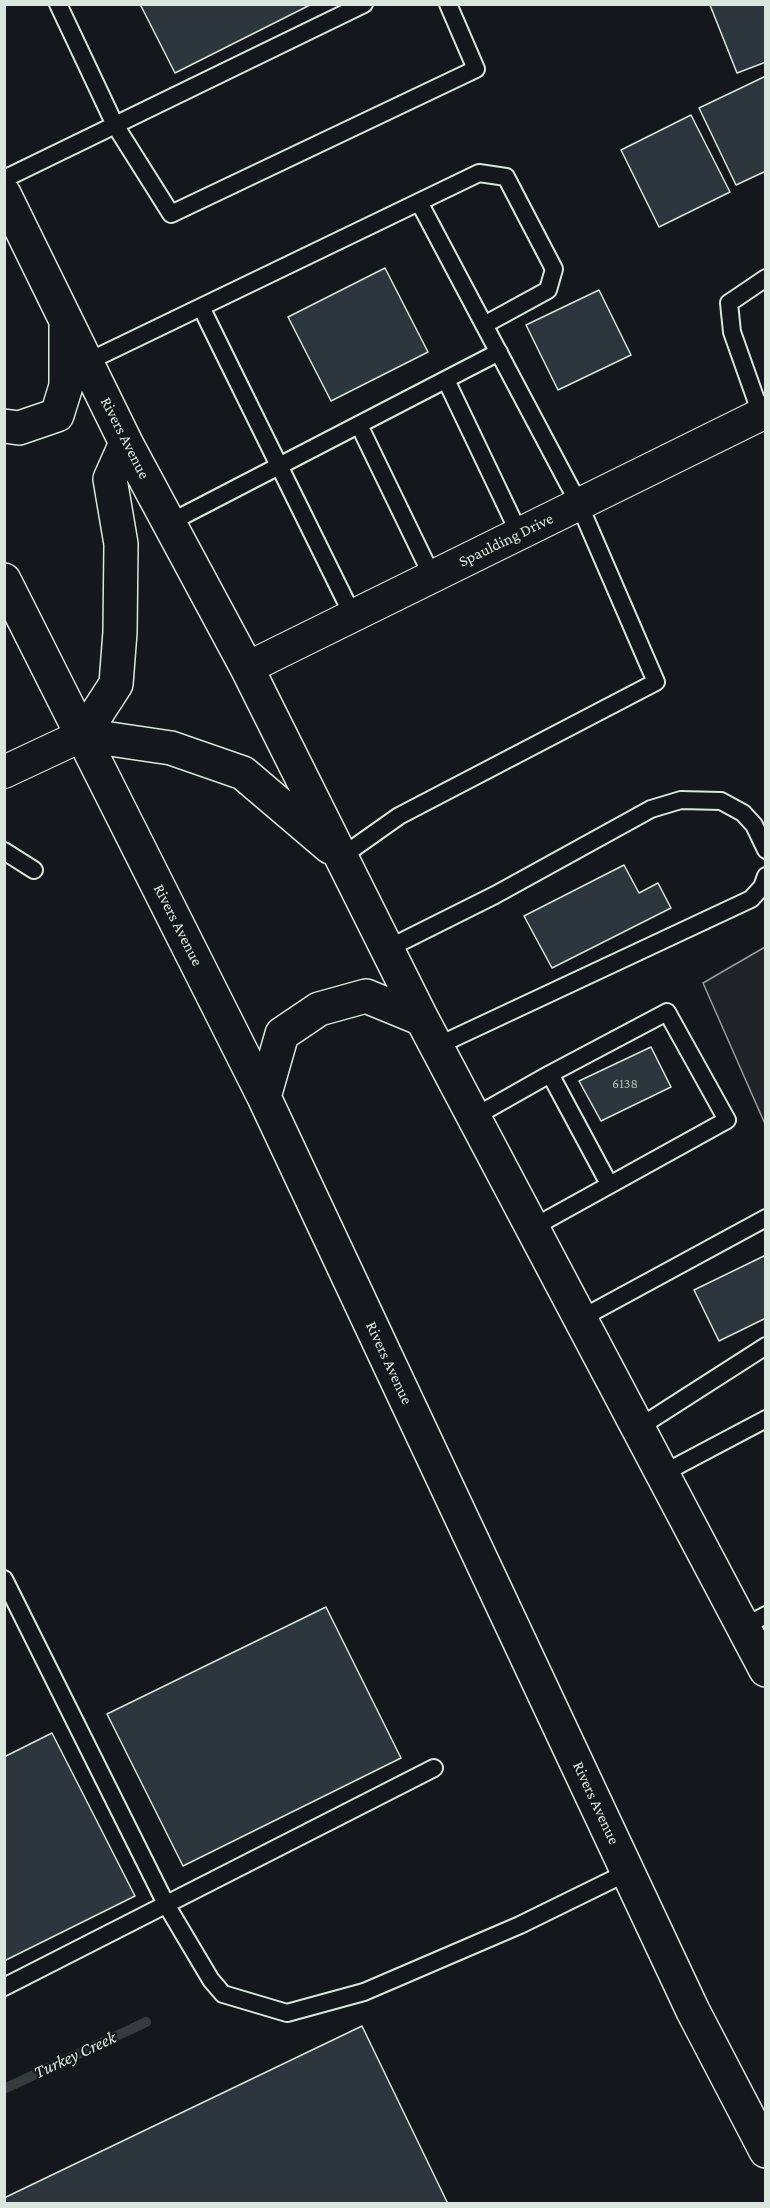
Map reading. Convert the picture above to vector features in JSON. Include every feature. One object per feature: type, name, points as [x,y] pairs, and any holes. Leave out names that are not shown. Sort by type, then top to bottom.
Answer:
[{"type":"main road","name":"Rivers Avenue","points":[[4,194],[126,443],[247,668],[429,1032],[532,1228],[662,1474],[754,1621],[765,1670]]},
{"type":"main road","points":[[4,426],[19,428],[57,415],[66,386],[66,318]]},
{"type":"main road","points":[[126,443],[110,479],[121,544],[120,632],[116,684],[82,735],[171,748],[243,773],[341,857]]},
{"type":"main road","name":"Rivers Avenue","points":[[4,580],[264,1097],[693,2011],[765,2151]]},
{"type":"main road","points":[[264,1097],[282,1034],[320,1009],[366,996],[429,1032]]},
{"type":"main road","points":[[693,2011],[765,2116]]},
{"type":"street","name":"Spaulding Drive","points":[[247,668],[763,413]]},
{"type":"street","points":[[4,772],[82,735]]},
{"type":"lane","points":[[58,4],[115,125],[171,214],[476,69],[448,4]]},
{"type":"lane","points":[[4,179],[364,4]]},
{"type":"lane","points":[[87,362],[479,173],[506,177],[554,269],[548,290],[484,325]]},
{"type":"lane","points":[[341,857],[399,816],[656,682],[579,504],[419,202]]},
{"type":"lane","points":[[763,413],[732,332],[729,303],[765,278]]},
{"type":"lane","points":[[201,307],[353,616]]},
{"type":"lane","points":[[169,523],[499,352]]},
{"type":"lane","points":[[446,380],[519,533]]},
{"type":"lane","points":[[359,425],[432,576]]},
{"type":"lane","points":[[387,949],[495,895],[651,809],[681,800],[721,801],[744,813],[754,825],[765,850]]},
{"type":"lane","points":[[4,851],[34,870]]},
{"type":"lane","points":[[429,1032],[751,899],[762,887],[765,876]]},
{"type":"lane","points":[[474,1117],[667,1012],[727,1119],[532,1228]]},
{"type":"lane","points":[[550,1074],[609,1184]]},
{"type":"lane","points":[[580,1319],[765,1218]]},
{"type":"lane","points":[[638,1428],[765,1346]]},
{"type":"lane","points":[[662,1474],[765,1419]]},
{"type":"lane","points":[[4,1579],[167,1906],[211,1980],[223,1994],[287,2013],[364,1992],[520,1925],[628,1872]]},
{"type":"lane","points":[[4,1987],[434,1768]]},
{"type":"shaded area","points":[[765,947],[765,1124],[703,983]]},
{"type":"building","points":[[140,4],[312,4],[175,73]]},
{"type":"building","points":[[766,4],[766,62],[737,73],[710,5]]},
{"type":"building","points":[[766,76],[766,171],[736,185],[699,108]]},
{"type":"building","points":[[691,115],[730,192],[659,227],[621,150]]},
{"type":"building","points":[[385,268],[428,352],[331,401],[288,317]]},
{"type":"building","points":[[599,290],[631,355],[558,390],[526,325]]},
{"type":"building","points":[[624,865],[639,893],[658,883],[671,908],[552,968],[524,916]]},
{"type":"building","points":[[651,1047],[671,1087],[601,1121],[579,1081]]},
{"type":"building","points":[[766,1255],[766,1318],[719,1341],[694,1290]]},
{"type":"building","points":[[326,1607],[401,1758],[183,1866],[107,1714]]},
{"type":"building","points":[[52,1733],[135,1896],[4,1961],[4,1757]]},
{"type":"building","points":[[362,2026],[448,2204],[4,2204],[4,2198]]},
{"type":"waterway","name":"Turkey Creek","points":[[4,2089],[146,2022]]}]
